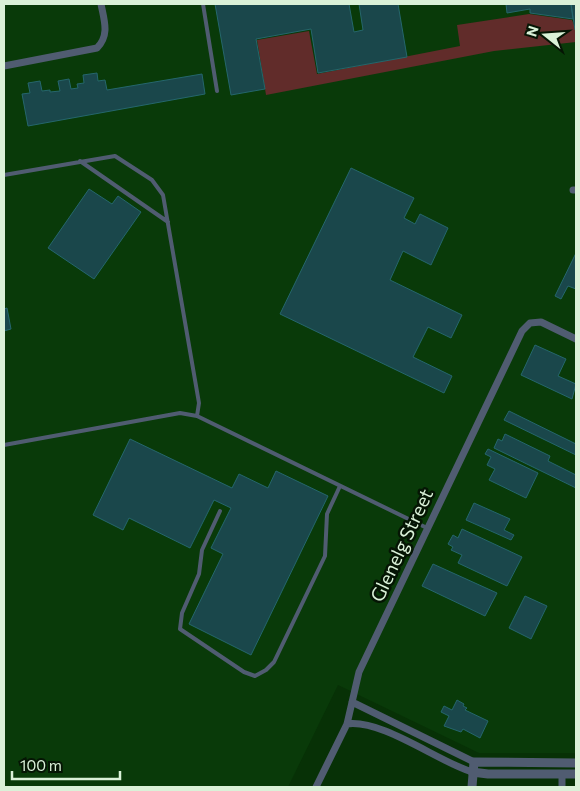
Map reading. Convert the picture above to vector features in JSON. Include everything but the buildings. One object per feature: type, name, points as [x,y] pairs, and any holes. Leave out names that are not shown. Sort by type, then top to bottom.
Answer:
[{"type":"street","points":[[4,66],[97,48],[102,43],[106,31],[101,4]]},
{"type":"street","name":"Glenelg Street","points":[[316,787],[347,724],[353,690],[359,672],[522,331],[530,322],[541,322],[576,339]]},
{"type":"street","points":[[352,702],[488,774],[576,774]]},
{"type":"street","points":[[347,724],[360,723],[473,767],[576,763]]},
{"type":"street","points":[[472,787],[473,767]]},
{"type":"street","points":[[562,774],[562,787]]},
{"type":"lane","points":[[203,4],[217,91]]},
{"type":"lane","points":[[4,175],[102,157],[120,158],[158,185],[163,196],[168,222],[199,403],[197,416]]},
{"type":"lane","points":[[80,161],[168,222]]},
{"type":"lane","points":[[4,445],[180,413],[197,416],[427,528]]},
{"type":"lane","points":[[220,511],[202,550],[199,574],[182,613],[180,629],[244,672],[255,676],[270,667],[277,656],[325,556],[327,514],[340,486]]},
{"type":"shaded area","points":[[4,4],[576,4],[576,753],[479,753],[338,685],[288,787],[4,787]]},
{"type":"shaded area","points":[[529,14],[572,20],[576,30],[576,42],[494,51],[266,95],[257,40],[309,31],[317,74],[460,46],[457,25]]}]
